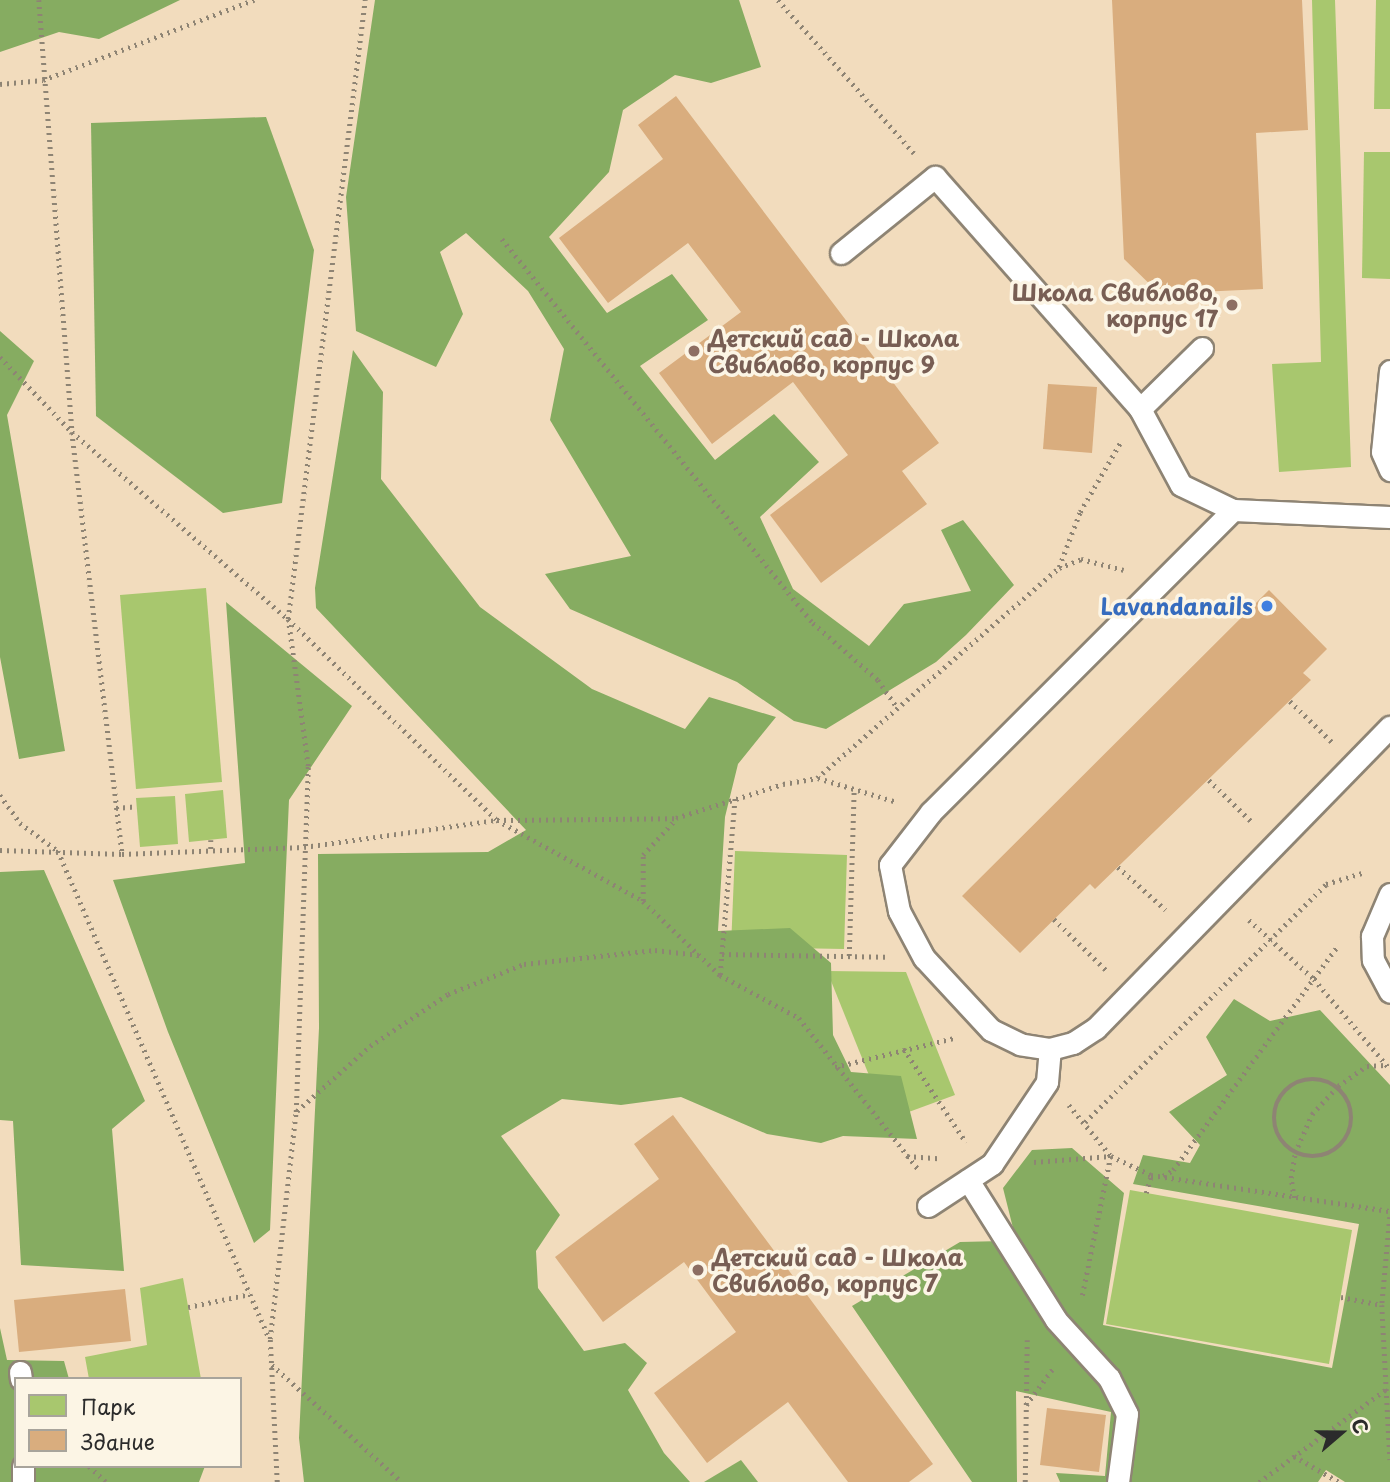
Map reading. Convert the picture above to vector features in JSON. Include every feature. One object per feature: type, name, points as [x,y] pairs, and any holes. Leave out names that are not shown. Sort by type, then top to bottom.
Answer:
[{"type":"lane","points":[[841,253],[935,177],[1140,409],[1181,485],[1233,510],[1390,517]]},
{"type":"lane","points":[[1140,409],[1202,348]]},
{"type":"lane","points":[[1390,371],[1382,452],[1390,470]]},
{"type":"lane","points":[[1233,510],[1166,581],[931,813],[890,865],[899,911],[924,958],[991,1030],[1020,1044],[1050,1049],[1073,1043],[1096,1028],[1390,727]]},
{"type":"lane","points":[[1390,894],[1372,936],[1373,960],[1390,992]]},
{"type":"lane","points":[[934,1202],[992,1164],[1047,1082],[1050,1049]]},
{"type":"lane","points":[[968,1180],[1056,1320],[1109,1378],[1127,1414],[1118,1482]]},
{"type":"path","points":[[39,0],[43,80],[72,432],[121,854]]},
{"type":"path","points":[[0,83],[43,80],[254,0]]},
{"type":"path","points":[[277,1482],[270,1339],[296,1112],[308,766],[288,619],[341,199],[356,45],[365,0]]},
{"type":"path","points":[[778,0],[935,177]]},
{"type":"path","points":[[502,239],[813,623],[878,680],[896,706]]},
{"type":"path","points":[[0,357],[72,432],[288,619],[497,820],[643,901],[720,975],[799,1018],[934,1202]]},
{"type":"path","points":[[1059,568],[1080,512],[1140,409]]},
{"type":"path","points":[[0,850],[121,854],[304,847],[497,820],[676,818],[735,798],[817,778],[896,706],[1059,568],[1081,559],[1166,581]]},
{"type":"path","points":[[1290,701],[1353,763]]},
{"type":"path","points":[[817,778],[931,813]]},
{"type":"path","points":[[1209,780],[1275,845]]},
{"type":"path","points":[[849,956],[854,789]]},
{"type":"path","points":[[0,796],[20,823],[58,851],[270,1339]]},
{"type":"path","points":[[720,975],[735,798]]},
{"type":"path","points":[[116,808],[137,806]]},
{"type":"path","points":[[643,901],[643,855],[676,818]]},
{"type":"path","points":[[211,840],[211,851]]},
{"type":"path","points":[[1118,867],[1190,931]]},
{"type":"path","points":[[1085,1122],[1269,937],[1326,884],[1364,872]]},
{"type":"path","points":[[1225,897],[1314,979],[1388,1067]]},
{"type":"path","points":[[1054,919],[1112,976]]},
{"type":"path","points":[[1162,1177],[1173,1170],[1342,940]]},
{"type":"path","points":[[296,1112],[370,1046],[448,994],[524,964],[655,950],[699,955]]},
{"type":"path","points":[[722,954],[924,958]]},
{"type":"path","points":[[835,1067],[991,1030]]},
{"type":"path","points":[[904,1049],[970,1149]]},
{"type":"path","points":[[1294,1198],[1294,1153],[1312,1114],[1338,1086],[1367,1066],[1388,1067]]},
{"type":"path","points":[[1321,1079],[1338,1086],[1350,1101],[1353,1125],[1345,1142],[1325,1155],[1294,1153],[1283,1146],[1274,1129],[1275,1107],[1288,1087],[1321,1079]]},
{"type":"path","points":[[1047,1082],[1085,1122],[1111,1156],[1151,1175],[1390,1211]]},
{"type":"path","points":[[992,1164],[1111,1156]]},
{"type":"path","points":[[1026,1405],[1074,1340],[1111,1156]]},
{"type":"path","points":[[1146,1193],[1151,1175]]},
{"type":"path","points":[[1390,1217],[1382,1305],[1390,1460]]},
{"type":"path","points":[[188,1307],[250,1294]]},
{"type":"path","points":[[1341,1297],[1382,1305]]},
{"type":"path","points":[[1025,1482],[1027,1334]]},
{"type":"path","points":[[271,1365],[402,1482]]},
{"type":"path","points":[[1259,1482],[1387,1391]]},
{"type":"path","points":[[1294,1456],[1339,1482]]},
{"type":"path","points":[[91,1468],[106,1482]]},
{"type":"green space","points":[[0,0],[180,0],[99,39],[59,32],[0,52]]},
{"type":"green space","points":[[375,0],[739,0],[761,67],[711,83],[675,75],[623,110],[609,172],[549,237],[607,313],[672,274],[708,320],[640,366],[715,460],[774,414],[819,462],[760,517],[793,589],[869,646],[904,604],[971,591],[941,530],[963,520],[1014,585],[936,662],[826,729],[794,721],[737,682],[570,609],[545,574],[631,556],[550,420],[564,349],[528,291],[466,233],[440,252],[463,314],[436,367],[356,331],[346,197]]},
{"type":"green space","points":[[1312,0],[1335,0],[1351,467],[1279,472],[1272,364],[1321,362]]},
{"type":"green space","points":[[1376,0],[1390,0],[1390,109],[1374,109]]},
{"type":"green space","points":[[266,117],[314,250],[282,503],[223,513],[96,416],[91,123]]},
{"type":"green space","points":[[1364,152],[1390,152],[1390,279],[1362,278]]},
{"type":"green space","points":[[0,331],[34,361],[7,415],[65,751],[19,759],[0,657]]},
{"type":"green space","points":[[353,350],[383,392],[381,479],[480,607],[592,689],[685,729],[709,697],[776,717],[738,764],[725,817],[718,931],[790,928],[831,963],[833,1035],[851,1072],[901,1076],[917,1139],[843,1136],[821,1143],[767,1134],[681,1097],[621,1105],[562,1099],[501,1136],[560,1215],[536,1251],[538,1288],[584,1351],[625,1343],[647,1363],[628,1390],[664,1453],[690,1482],[304,1482],[299,1438],[319,1028],[318,854],[488,852],[526,830],[316,608],[315,588]]},
{"type":"green space","points":[[206,588],[222,782],[136,789],[120,595]]},
{"type":"green space","points":[[226,602],[352,706],[289,800],[270,1230],[254,1243],[168,1032],[113,880],[245,863]]},
{"type":"green space","points":[[223,790],[227,838],[189,842],[185,794]]},
{"type":"green space","points":[[175,796],[178,844],[140,847],[136,798]]},
{"type":"green space","points":[[735,851],[847,855],[844,949],[731,947]]},
{"type":"green space","points":[[44,870],[145,1101],[112,1129],[124,1271],[21,1265],[13,1121],[0,1120],[0,872]]},
{"type":"green space","points":[[827,971],[906,972],[955,1095],[887,1120]]},
{"type":"green space","points":[[1234,999],[1270,1021],[1320,1010],[1390,1085],[1390,1482],[1345,1482],[1326,1470],[1318,1482],[1060,1482],[1056,1473],[1105,1476],[1111,1412],[1016,1391],[1017,1482],[972,1482],[852,1306],[960,1242],[1003,1241],[1014,1232],[1003,1188],[1032,1150],[1072,1148],[1124,1193],[1103,1325],[1332,1368],[1359,1224],[1133,1184],[1143,1155],[1190,1163],[1200,1145],[1169,1112],[1227,1075],[1206,1037]]},
{"type":"green space","points":[[1130,1190],[1352,1230],[1329,1364],[1106,1324]]},
{"type":"green space","points":[[183,1278],[201,1377],[89,1377],[85,1357],[147,1345],[140,1288]]},
{"type":"green space","points":[[0,1328],[7,1360],[64,1361],[68,1377],[14,1377],[14,1468],[204,1468],[199,1482],[0,1482]]},
{"type":"green space","points":[[741,1460],[758,1482],[704,1482]]},
{"type":"building","points":[[1112,0],[1302,0],[1308,130],[1256,133],[1263,289],[1178,293],[1166,300],[1124,259]]},
{"type":"building","points":[[676,96],[939,443],[902,471],[927,504],[821,583],[770,515],[848,455],[793,382],[712,444],[659,373],[741,312],[688,243],[608,303],[559,238],[663,159],[638,125]]},
{"type":"building","points":[[1048,384],[1097,387],[1092,453],[1043,449]]},
{"type":"building","points":[[1269,590],[1327,649],[1303,673],[1311,680],[1095,889],[1090,884],[1020,953],[962,896]]},
{"type":"building","points":[[673,1115],[933,1464],[909,1482],[848,1482],[788,1402],[707,1463],[654,1393],[736,1332],[684,1262],[603,1322],[555,1257],[659,1179],[634,1144]]},
{"type":"building","points":[[125,1289],[131,1341],[19,1352],[14,1300]]},
{"type":"building","points":[[1047,1408],[1106,1415],[1099,1472],[1040,1465]]},
{"type":"place","name":"Школа Свиблово, корпус 17","points":[[1232,305]]},
{"type":"place","name":"Детский сад - Школа Свиблово, корпус 9","points":[[694,351]]},
{"type":"place","name":"Lavandanails","points":[[1267,606]]},
{"type":"place","name":"Детский сад - Школа Свиблово, корпус 7","points":[[698,1270]]}]
